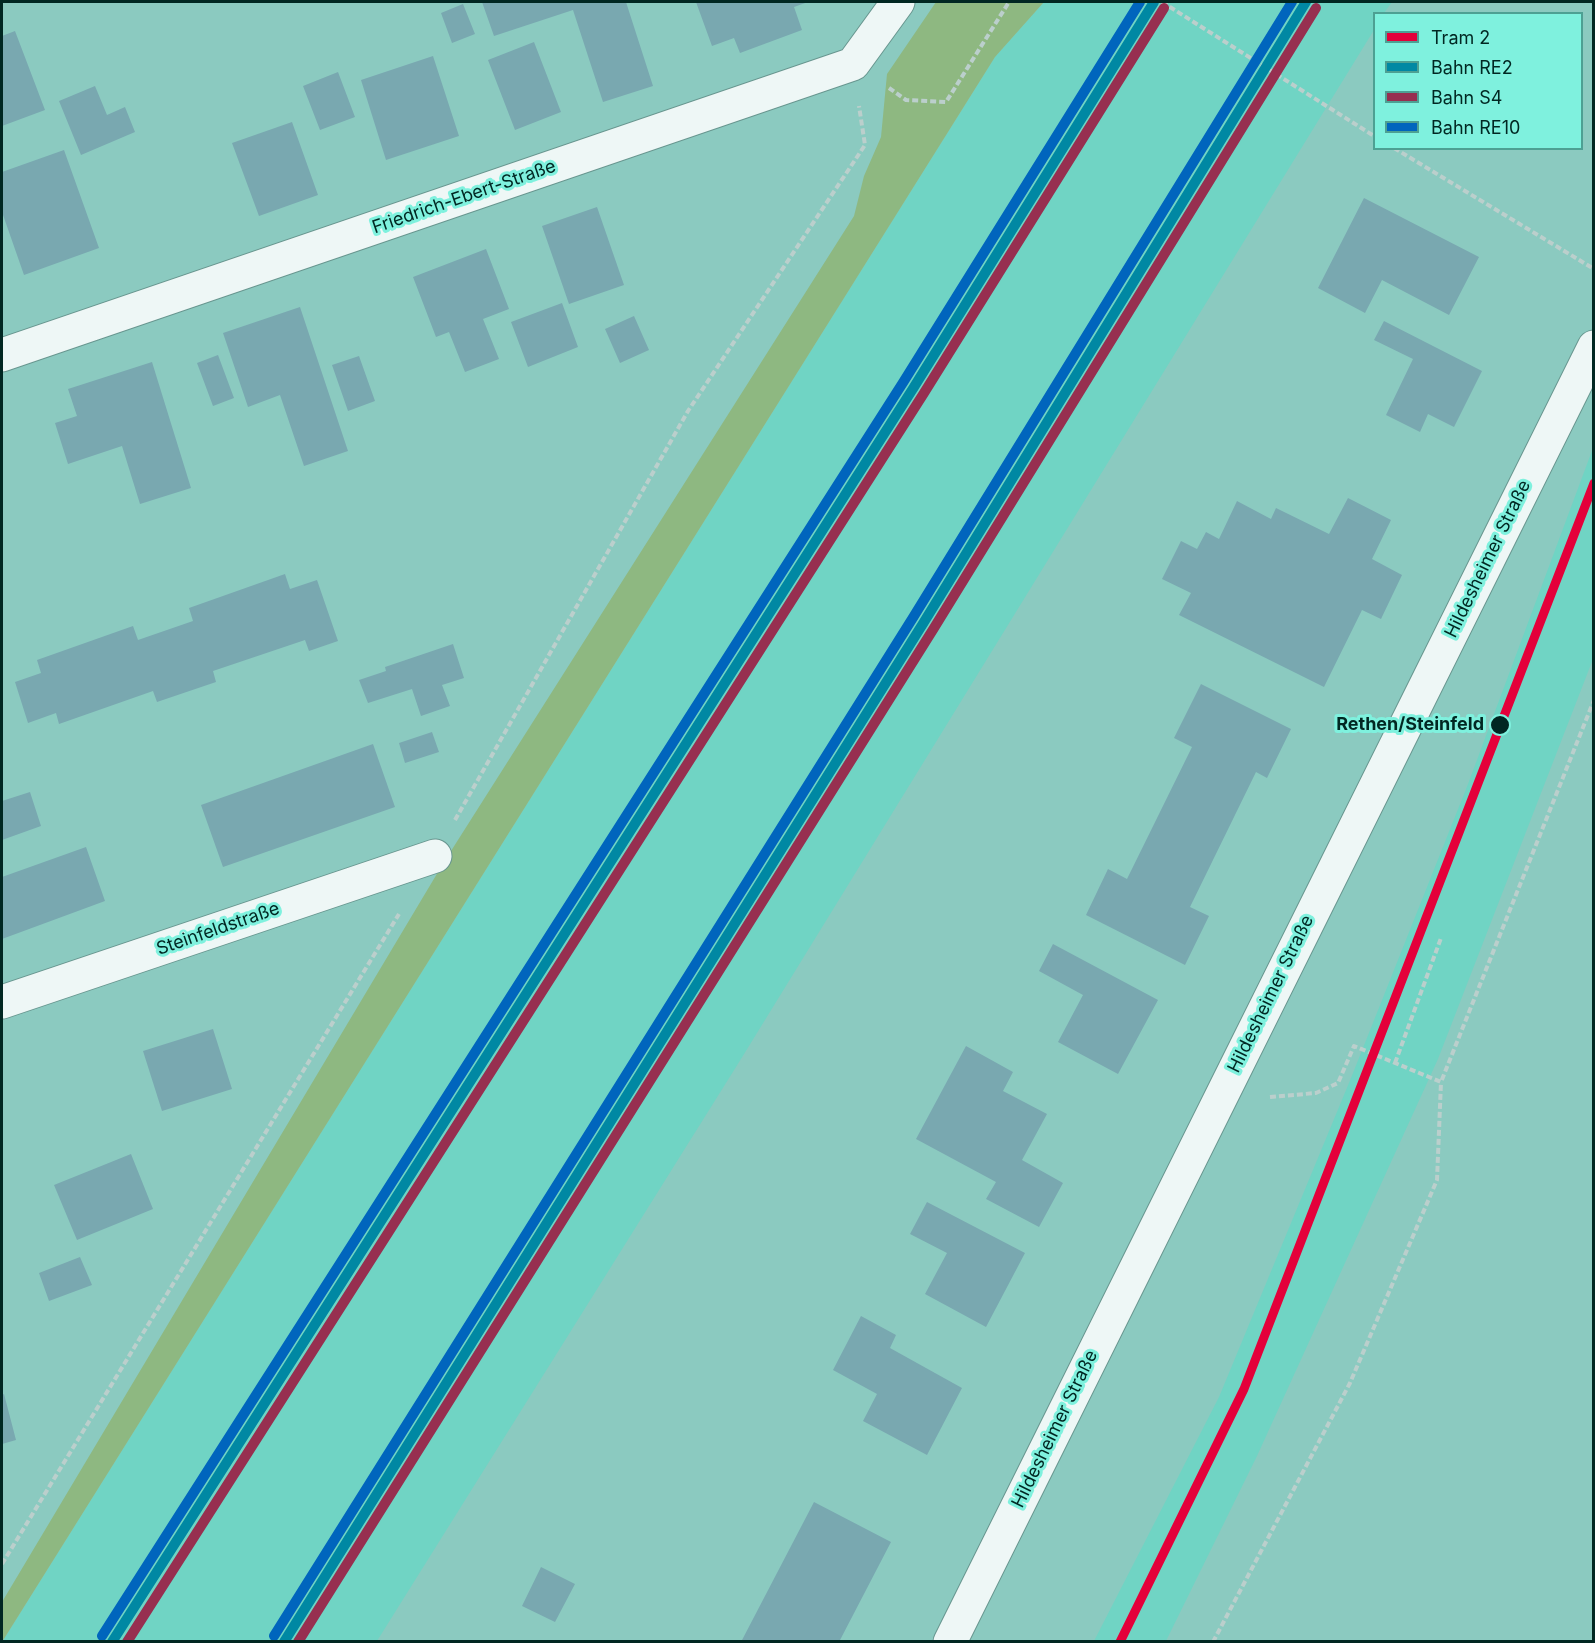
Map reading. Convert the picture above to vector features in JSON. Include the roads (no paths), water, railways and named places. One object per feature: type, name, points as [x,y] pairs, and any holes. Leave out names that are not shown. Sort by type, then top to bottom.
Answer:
[{"type":"street","name":"Friedrich-Ebert-Straße","points":[[2,355],[853,64],[898,2]]},
{"type":"street","name":"Hildesheimer Straße","points":[[950,1641],[1593,346]]},
{"type":"street","name":"Steinfeldstraße","points":[[2,1002],[435,856]]},
{"type":"tram line","name":"2","points":[[1120,1642],[1244,1389],[1594,483]]},
{"type":"rail line","name":"RE10","points":[[102,1636],[904,381],[1140,2]]},
{"type":"rail line","name":"RE2","points":[[112,1642],[914,387],[1154,2]]},
{"type":"rail line","name":"RE10","points":[[274,1636],[914,616],[1292,2]]},
{"type":"rail line","name":"RE2","points":[[284,1642],[924,622],[1306,2]]},
{"type":"rail line","name":"S4","points":[[127,1642],[924,393],[1164,8]]},
{"type":"rail line","name":"S4","points":[[298,1642],[934,628],[1316,8]]},
{"type":"place","name":"Rethen/Steinfeld","points":[[1500,725]]}]
